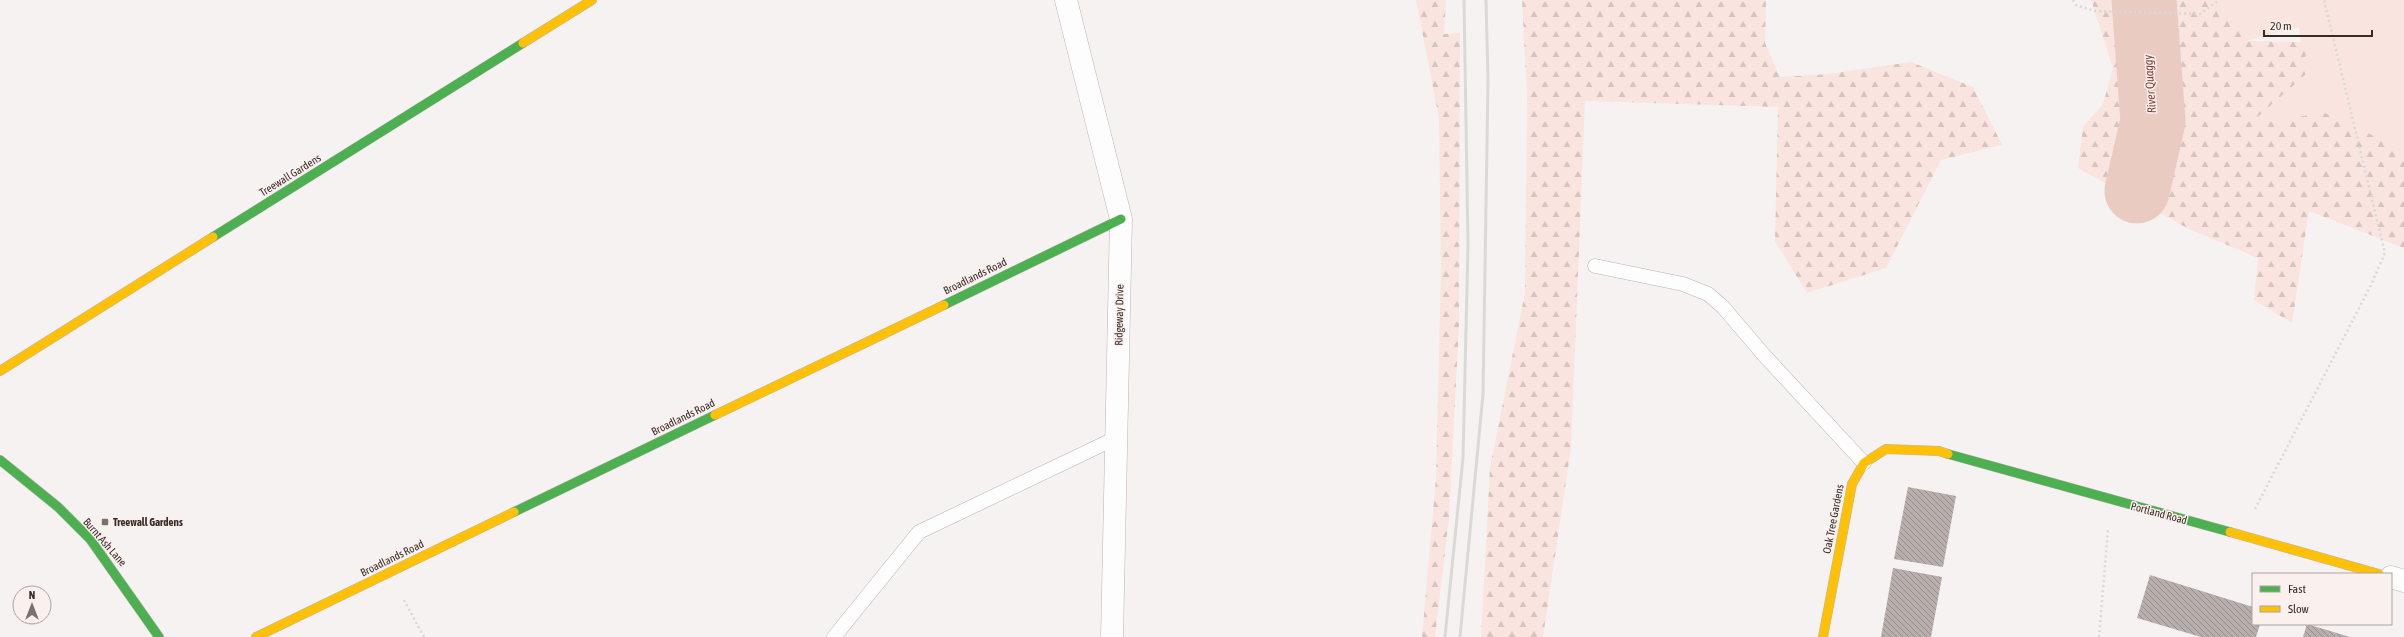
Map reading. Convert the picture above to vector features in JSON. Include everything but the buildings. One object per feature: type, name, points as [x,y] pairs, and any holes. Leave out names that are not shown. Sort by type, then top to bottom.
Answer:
[{"type":"street","name":"Treewall Gardens","points":[[0,371],[592,0]]},
{"type":"street","name":"Ridgeway Drive","points":[[1066,0],[1121,219],[1112,637]]},
{"type":"street","name":"Broadlands Road","points":[[256,637],[1121,219]]},
{"type":"street","name":"Oak Tree Gardens","points":[[1824,637],[1852,484],[1864,463],[1886,449],[1939,451]]},
{"type":"street","name":"Portland Road","points":[[1939,451],[2374,573]]},
{"type":"street","name":"Burnt Ash Lane","points":[[0,460],[40,492],[89,538],[124,583],[159,637]]},
{"type":"street","points":[[2392,578],[2404,581]]},
{"type":"lane","points":[[1595,266],[1683,284],[1708,294],[1723,307],[1763,354],[1864,463]]},
{"type":"lane","points":[[834,637],[920,532],[1116,438]]},
{"type":"path","points":[[2073,0],[2076,5],[2094,11],[2200,14],[2219,0]]},
{"type":"path","points":[[2241,536],[2370,286],[2385,253],[2324,0]]},
{"type":"path","points":[[2099,637],[2111,500]]},
{"type":"path","points":[[390,572],[424,637]]},
{"type":"green space","points":[[1416,0],[1446,0],[1444,34],[1460,33],[1459,325],[1449,518],[1435,637],[1422,637],[1436,478],[1441,270],[1439,118]]},
{"type":"green space","points":[[1522,0],[1766,0],[1765,43],[1780,77],[1828,74],[1911,62],[1973,87],[2002,145],[1941,160],[1886,268],[1807,293],[1775,241],[1778,107],[1585,101],[1571,448],[1543,637],[1481,637],[1490,467],[1525,293],[1527,97]]},
{"type":"green space","points":[[2091,0],[2219,0],[2245,41],[2306,42],[2305,75],[2251,123],[2325,113],[2404,150],[2404,248],[2309,211],[2292,323],[2254,300],[2258,258],[2189,229],[2078,168],[2083,127],[2103,104],[2113,68]]},
{"type":"green space","points":[[2219,0],[2404,0],[2404,150],[2325,113],[2250,124],[2305,75],[2299,27],[2245,41]]},
{"type":"waterway","name":"River Quaggy","points":[[2137,191],[2153,121],[2144,0]]},
{"type":"railway","points":[[1445,637],[1463,458],[1468,245],[1464,0]]},
{"type":"railway","points":[[1460,637],[1483,394],[1488,80],[1486,0]]},
{"type":"traffic: fast","points":[[213,237],[523,43]]},
{"type":"traffic: fast","points":[[944,305],[1121,219]]},
{"type":"traffic: fast","points":[[514,512],[715,415]]},
{"type":"traffic: fast","points":[[1948,454],[2230,532]]},
{"type":"traffic: fast","points":[[0,460],[58,507],[90,539],[159,637]]},
{"type":"traffic: slow","points":[[523,43],[592,0]]},
{"type":"traffic: slow","points":[[0,371],[213,237]]},
{"type":"traffic: slow","points":[[715,415],[944,305]]},
{"type":"traffic: slow","points":[[1823,637],[1852,484],[1864,463],[1886,449],[1939,451],[1948,454]]},
{"type":"traffic: slow","points":[[256,637],[514,512]]},
{"type":"traffic: slow","points":[[2230,532],[2375,573]]},
{"type":"place","name":"Treewall Gardens","points":[[105,522]]}]
